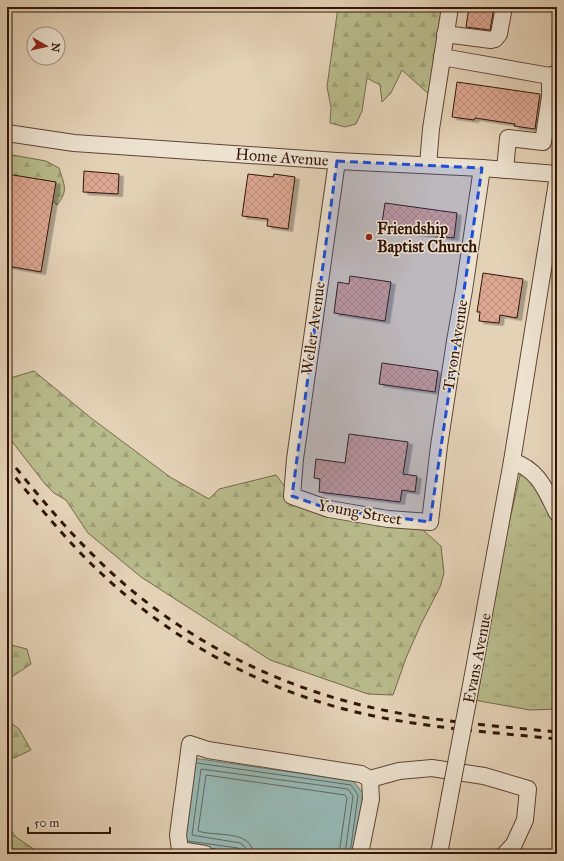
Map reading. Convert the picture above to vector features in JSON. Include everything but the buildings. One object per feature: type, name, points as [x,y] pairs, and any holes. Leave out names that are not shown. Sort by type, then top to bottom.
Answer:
[{"type":"street","points":[[428,165],[431,129],[450,7]]},
{"type":"street","points":[[445,34],[496,39],[500,34],[504,7]]},
{"type":"street","points":[[442,56],[554,74],[544,142],[508,138],[505,170]]},
{"type":"street","name":"Home Avenue","points":[[7,133],[74,143],[557,174]]},
{"type":"street","name":"Weller Avenue","points":[[292,496],[295,458],[337,161]]},
{"type":"street","name":"Tryon Avenue","points":[[430,522],[439,446],[482,168]]},
{"type":"street","name":"Evans Avenue","points":[[439,854],[487,606],[557,182]]},
{"type":"street","points":[[512,461],[522,464],[534,472],[557,513]]},
{"type":"street","name":"Young Street","points":[[292,496],[329,509],[388,519],[430,522]]},
{"type":"street","points":[[205,854],[180,850],[178,835],[190,744],[208,750],[362,774],[370,779],[399,771],[432,768],[484,776],[528,789],[525,820],[514,844],[505,854]]},
{"type":"street","points":[[360,854],[371,799],[370,779]]},
{"type":"highlighted area","points":[[337,161],[482,168],[430,522],[329,509],[292,496]]},
{"type":"green space","points":[[338,7],[446,7],[432,97],[402,70],[391,93],[382,102],[380,85],[367,78],[362,111],[356,124],[345,127],[330,123],[331,107],[327,87]]},
{"type":"green space","points":[[7,154],[46,161],[59,168],[64,183],[64,191],[61,200],[57,205],[44,191],[7,177]]},
{"type":"green space","points":[[34,371],[91,418],[170,477],[209,499],[219,489],[276,475],[292,496],[415,523],[441,546],[444,573],[440,587],[406,658],[393,695],[368,694],[270,660],[141,577],[88,533],[66,500],[54,493],[45,484],[7,435],[7,379]]},
{"type":"green space","points":[[521,471],[537,484],[557,522],[557,709],[530,710],[474,700],[509,523]]},
{"type":"green space","points":[[7,644],[27,649],[31,664],[7,680]]},
{"type":"green space","points":[[7,720],[19,729],[31,750],[14,758],[7,754]]},
{"type":"green space","points":[[7,825],[16,837],[41,854],[7,854]]},
{"type":"green space","points":[[104,849],[121,854],[89,854]]},
{"type":"water","points":[[193,758],[353,781],[363,793],[354,854],[251,854],[181,844]]},
{"type":"railway","points":[[7,457],[71,532],[94,556],[127,586],[161,613],[198,638],[237,659],[318,693],[361,705],[442,720],[557,732]]},
{"type":"railway","points":[[7,467],[53,523],[77,550],[103,575],[160,622],[222,661],[290,692],[325,704],[360,713],[458,729],[557,739]]},
{"type":"place","name":"Friendship Baptist Church","points":[[369,237]]}]
